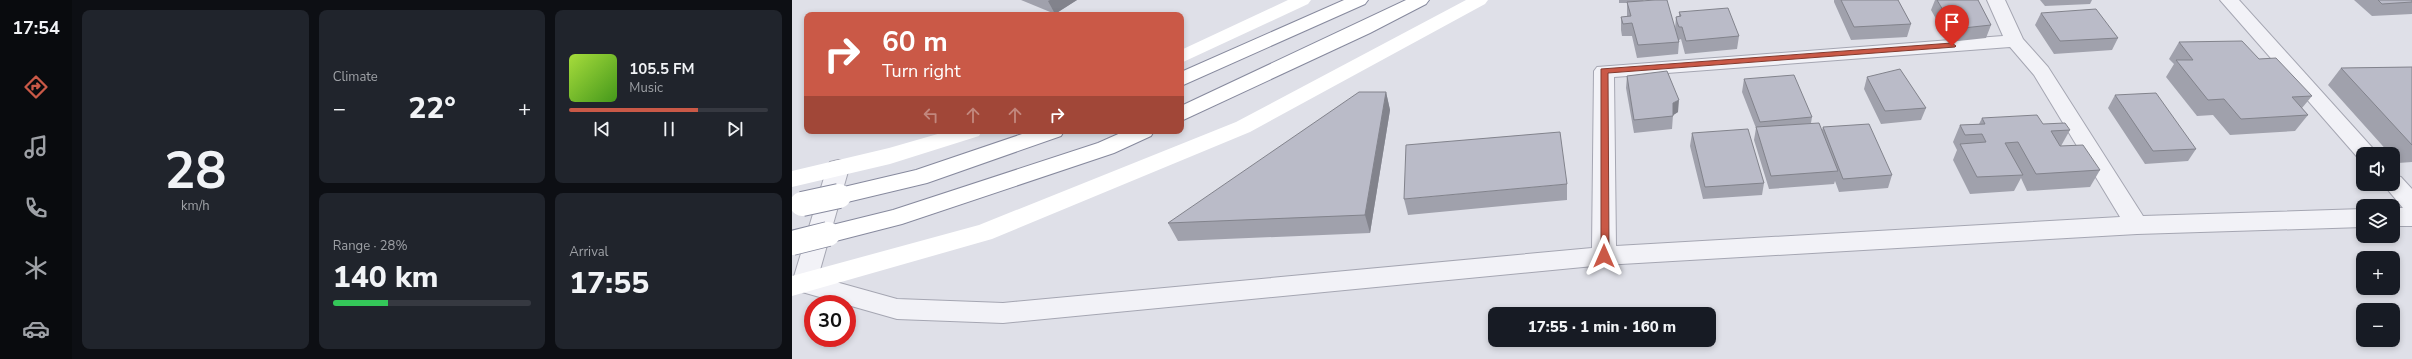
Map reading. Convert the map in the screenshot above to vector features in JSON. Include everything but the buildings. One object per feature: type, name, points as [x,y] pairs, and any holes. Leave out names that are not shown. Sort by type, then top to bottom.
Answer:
[{"type":"main road","points":[[1184,56],[1302,0]]},
{"type":"main road","points":[[1184,79],[1359,0]]},
{"type":"main road","points":[[1184,113],[1363,29],[1420,0]]},
{"type":"main road","points":[[798,284],[984,233],[1243,127],[1479,0]]},
{"type":"main road","points":[[792,179],[890,156],[962,134]]},
{"type":"main road","points":[[797,205],[919,177],[1045,134]]},
{"type":"main road","points":[[792,243],[894,218],[1106,148],[1137,134]]},
{"type":"street","points":[[1996,0],[2015,41],[2041,71],[2137,225]]},
{"type":"street","points":[[2229,0],[2361,147]]},
{"type":"street","points":[[1604,256],[1604,71],[2015,41]]},
{"type":"street","points":[[838,168],[798,284],[897,309],[1003,313],[1604,256],[2137,225],[2356,218]]},
{"type":"street","points":[[2400,191],[2412,204]]},
{"type":"street","points":[[2400,217],[2412,217]]},
{"type":"route","points":[[1604,256],[1604,71],[1952,46]]}]
